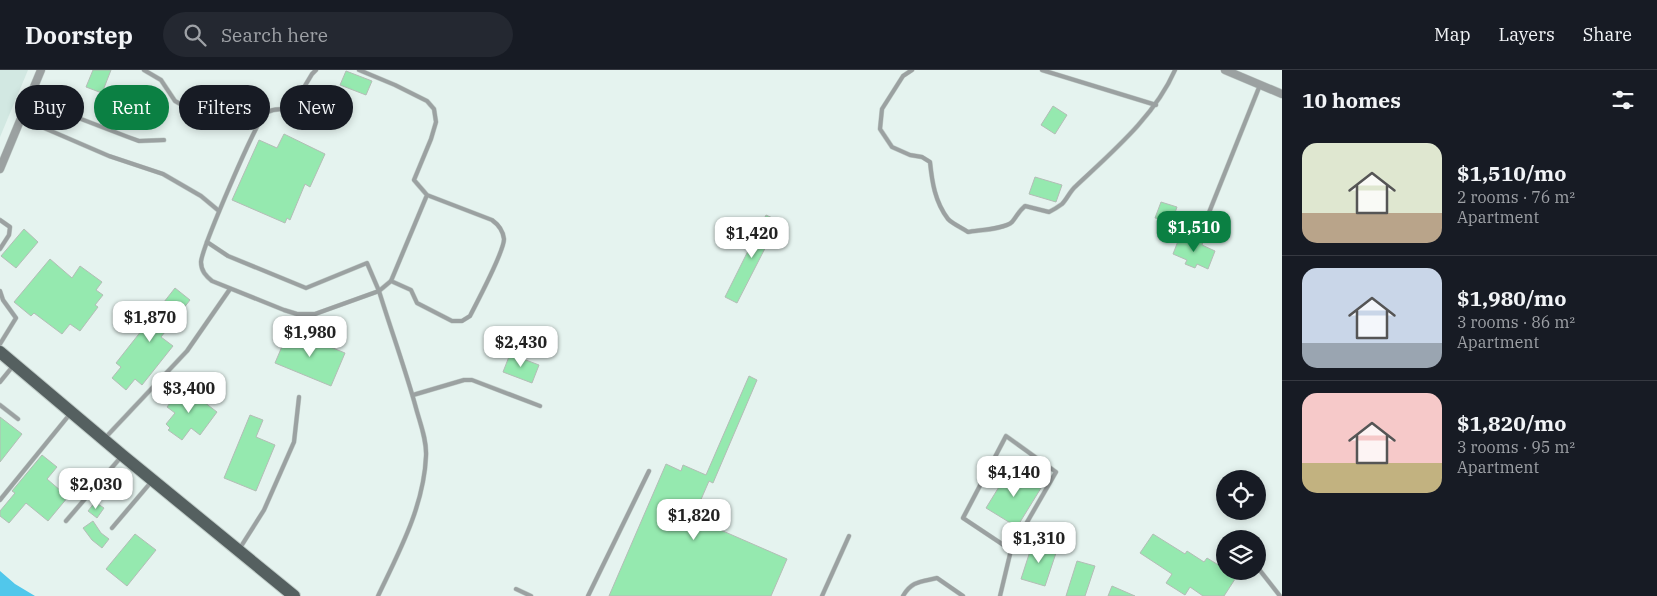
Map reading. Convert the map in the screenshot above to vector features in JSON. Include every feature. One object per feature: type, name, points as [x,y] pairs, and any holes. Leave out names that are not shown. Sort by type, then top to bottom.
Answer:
[{"type":"main road","points":[[0,352],[294,596]]},
{"type":"street","points":[[35,85],[41,70]]},
{"type":"street","points":[[1225,70],[1282,94]]},
{"type":"street","points":[[0,169],[3,153],[15,130]]},
{"type":"lane","points":[[144,70],[161,80],[175,101],[179,103]]},
{"type":"lane","points":[[316,70],[291,108],[277,109],[265,114],[254,134],[207,242],[201,263],[204,274],[212,281],[230,289],[297,314],[315,314],[379,291],[391,281],[427,195]]},
{"type":"lane","points":[[359,70],[427,101],[434,109],[436,122],[434,130],[414,180],[427,195],[492,220],[501,227],[504,240],[470,316],[462,321],[452,321],[416,303],[411,290],[391,281]]},
{"type":"lane","points":[[912,70],[902,76],[882,109],[880,130],[892,147],[930,162],[933,188],[938,200],[949,220],[968,232],[1005,226],[1012,222],[1017,213],[1025,206],[1049,212],[1062,204],[1071,190],[1156,105],[1168,87],[1175,70]]},
{"type":"lane","points":[[1042,70],[1156,105]]},
{"type":"lane","points":[[1204,225],[1260,85]]},
{"type":"lane","points":[[84,121],[122,136],[138,140],[164,140]]},
{"type":"lane","points":[[49,130],[109,156],[163,174],[201,196],[219,211]]},
{"type":"lane","points":[[0,220],[10,227],[9,235],[0,249]]},
{"type":"lane","points":[[207,242],[228,256],[306,288],[367,263],[379,291],[413,395],[423,430],[426,455],[422,485],[411,524],[378,596]]},
{"type":"lane","points":[[104,438],[187,351],[230,289]]},
{"type":"lane","points":[[0,291],[2,300],[16,318],[0,344]]},
{"type":"lane","points":[[0,382],[15,364]]},
{"type":"lane","points":[[413,395],[464,380],[472,380],[540,406]]},
{"type":"lane","points":[[238,550],[264,510],[294,442],[299,397]]},
{"type":"lane","points":[[0,405],[18,419]]},
{"type":"lane","points":[[0,500],[72,413]]},
{"type":"lane","points":[[1000,596],[1011,550],[1056,472],[1006,436],[963,518],[1011,550]]},
{"type":"lane","points":[[66,521],[122,455]]},
{"type":"lane","points":[[588,596],[649,471]]},
{"type":"lane","points":[[112,528],[153,480]]},
{"type":"lane","points":[[822,596],[849,536]]},
{"type":"lane","points":[[903,596],[909,586],[937,578],[963,596]]},
{"type":"lane","points":[[1266,578],[1280,596]]},
{"type":"lane","points":[[516,589],[531,596]]},
{"type":"shaded area","points":[[0,70],[28,70],[22,85],[15,85],[15,101],[0,137]]},
{"type":"water","points":[[0,571],[15,584],[35,596],[0,596]]},
{"type":"building","points":[[93,70],[111,70],[105,85],[94,85],[94,90],[86,87]]},
{"type":"building","points":[[346,71],[372,81],[366,95],[353,90],[353,85],[340,85]]},
{"type":"building","points":[[1053,106],[1067,115],[1055,134],[1041,125]]},
{"type":"building","points":[[284,134],[325,154],[310,187],[305,184],[290,220],[287,218],[285,223],[232,200],[259,140],[277,148]]},
{"type":"building","points":[[1035,177],[1062,185],[1056,202],[1029,194]]},
{"type":"building","points":[[1161,202],[1177,207],[1170,227],[1159,224],[1161,219],[1155,218]]},
{"type":"building","points":[[766,215],[779,221],[737,303],[725,297]]},
{"type":"building","points":[[24,229],[38,242],[16,268],[1,256]]},
{"type":"building","points":[[1180,236],[1193,242],[1194,239],[1203,242],[1202,245],[1215,251],[1208,269],[1197,264],[1195,268],[1185,264],[1187,260],[1173,254]]},
{"type":"building","points":[[50,259],[72,278],[80,266],[102,282],[96,290],[103,295],[95,305],[98,307],[80,331],[70,324],[62,334],[34,313],[31,316],[14,302]]},
{"type":"building","points":[[175,288],[190,300],[161,337],[173,346],[142,385],[135,379],[126,390],[112,378],[121,367],[116,363]]},
{"type":"building","points":[[289,330],[345,353],[331,386],[275,363]]},
{"type":"building","points":[[510,354],[539,365],[532,383],[503,372]]},
{"type":"building","points":[[749,376],[757,380],[713,483],[709,481],[693,518],[787,559],[771,596],[609,596],[666,464],[681,471],[683,465],[706,475]]},
{"type":"building","points":[[183,386],[217,412],[200,435],[191,428],[182,440],[168,430],[170,428],[166,424],[175,413],[167,407]]},
{"type":"building","points":[[250,415],[263,420],[256,437],[275,445],[256,491],[224,478]]},
{"type":"building","points":[[0,417],[22,434],[0,462]]},
{"type":"building","points":[[42,455],[57,467],[47,479],[68,497],[48,521],[26,503],[9,523],[0,516],[0,511],[15,493],[12,491]]},
{"type":"building","points":[[1010,469],[1041,488],[1017,527],[986,508]]},
{"type":"building","points":[[95,502],[104,508],[97,518],[88,511]]},
{"type":"building","points":[[93,521],[101,533],[109,539],[102,548],[92,540],[83,528]]},
{"type":"building","points":[[135,534],[156,550],[127,586],[106,569]]},
{"type":"building","points":[[1153,534],[1185,554],[1187,551],[1204,562],[1207,558],[1216,564],[1216,580],[1234,580],[1224,596],[1203,596],[1190,587],[1185,595],[1166,583],[1172,574],[1140,553]]},
{"type":"building","points":[[1033,542],[1057,550],[1045,586],[1021,579]]},
{"type":"building","points":[[1077,561],[1095,566],[1085,596],[1066,596]]},
{"type":"building","points":[[1112,586],[1135,596],[1108,596]]}]
